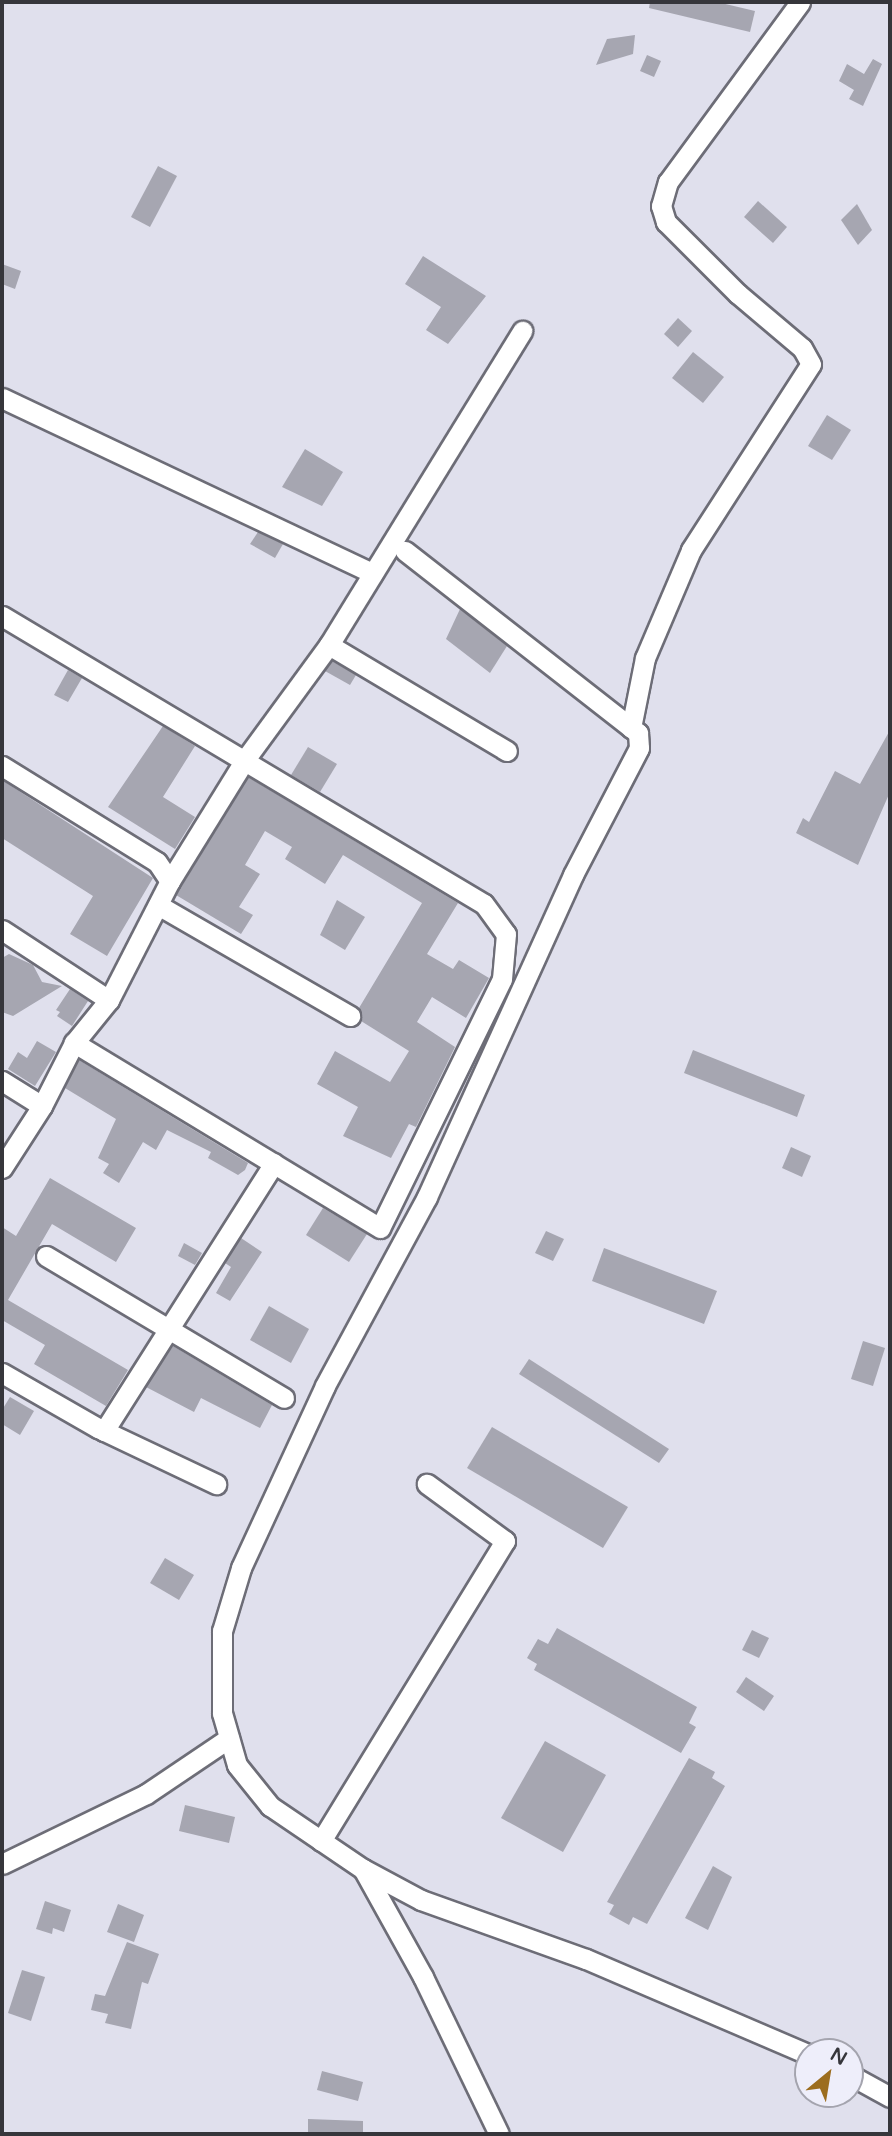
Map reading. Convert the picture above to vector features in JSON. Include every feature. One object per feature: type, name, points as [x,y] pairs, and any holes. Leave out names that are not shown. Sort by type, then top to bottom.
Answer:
[{"type":"street","points":[[631,728],[645,658],[691,550],[811,364],[802,348],[738,294],[666,222],[661,206],[668,182],[800,2]]},
{"type":"street","points":[[2,1168],[42,1106],[74,1043],[109,1000],[170,881],[243,761],[329,645],[522,331]]},
{"type":"street","points":[[2,398],[373,573]]},
{"type":"street","points":[[405,551],[638,733],[639,748],[573,875],[427,1197],[325,1386],[241,1568],[222,1631],[222,1713],[237,1765],[270,1807],[363,1869],[421,1900],[586,1959],[794,2048]]},
{"type":"street","points":[[2,616],[484,904],[506,934],[502,979],[380,1228],[74,1043]]},
{"type":"street","points":[[329,645],[508,751]]},
{"type":"street","points":[[2,766],[157,862],[170,881]]},
{"type":"street","points":[[158,905],[350,1016]]},
{"type":"street","points":[[2,930],[109,1000]]},
{"type":"street","points":[[2,1081],[42,1106]]},
{"type":"street","points":[[104,1431],[274,1163]]},
{"type":"street","points":[[46,1256],[168,1332],[284,1398]]},
{"type":"street","points":[[2,1373],[104,1431],[216,1484]]},
{"type":"street","points":[[321,1840],[505,1541],[428,1483]]},
{"type":"street","points":[[2,1864],[146,1794],[229,1738]]},
{"type":"street","points":[[363,1869],[423,1977],[499,2134]]},
{"type":"street","points":[[864,2083],[890,2097]]},
{"type":"building","points":[[650,2],[717,2],[755,11],[750,32],[649,8]]},
{"type":"building","points":[[635,35],[633,54],[596,65],[607,39]]},
{"type":"building","points":[[647,55],[661,61],[654,77],[640,71]]},
{"type":"building","points":[[873,59],[882,64],[863,106],[849,99],[854,90],[839,81],[847,64],[864,74]]},
{"type":"building","points":[[158,166],[177,176],[150,227],[131,217]]},
{"type":"building","points":[[758,201],[787,227],[773,243],[744,217]]},
{"type":"building","points":[[857,204],[872,230],[858,245],[841,220]]},
{"type":"building","points":[[423,256],[486,296],[448,344],[426,330],[441,307],[405,284]]},
{"type":"building","points":[[2,264],[21,271],[15,289],[2,284]]},
{"type":"building","points":[[678,318],[692,331],[678,347],[664,334]]},
{"type":"building","points":[[693,352],[724,377],[703,403],[672,378]]},
{"type":"building","points":[[827,415],[851,430],[832,460],[808,446]]},
{"type":"building","points":[[305,449],[343,472],[322,506],[282,487]]},
{"type":"building","points":[[258,532],[283,544],[275,558],[250,544]]},
{"type":"building","points":[[460,609],[507,646],[490,673],[446,639]]},
{"type":"building","points":[[332,661],[356,675],[350,685],[325,671]]},
{"type":"building","points":[[68,670],[82,678],[68,702],[54,695]]},
{"type":"building","points":[[163,726],[195,746],[163,797],[195,817],[175,849],[108,807]]},
{"type":"building","points":[[890,730],[890,792],[858,865],[796,833],[803,818],[809,822],[835,771],[860,784]]},
{"type":"building","points":[[308,747],[337,764],[320,792],[291,775]]},
{"type":"building","points":[[248,777],[458,903],[427,954],[453,969],[459,960],[489,978],[466,1018],[432,997],[417,1022],[455,1047],[416,1127],[409,1124],[391,1158],[343,1136],[358,1107],[317,1084],[335,1051],[390,1082],[409,1051],[361,1021],[359,1008],[422,903],[343,855],[325,884],[285,859],[292,847],[265,831],[245,865],[260,874],[239,907],[253,915],[241,934],[176,895]]},
{"type":"building","points":[[2,780],[153,878],[107,956],[70,934],[93,896],[2,838]]},
{"type":"building","points":[[337,900],[365,917],[345,950],[320,935]]},
{"type":"building","points":[[9,954],[33,965],[42,982],[62,986],[13,1016],[2,1012],[2,958]]},
{"type":"building","points":[[70,989],[88,1001],[72,1026],[57,1016],[60,1012],[56,1010]]},
{"type":"building","points":[[37,1041],[56,1052],[35,1086],[8,1069],[18,1052],[27,1058]]},
{"type":"building","points":[[693,1050],[805,1095],[797,1117],[684,1073]]},
{"type":"building","points":[[79,1060],[248,1163],[245,1170],[238,1175],[208,1158],[211,1152],[167,1130],[156,1150],[143,1142],[119,1183],[103,1173],[109,1164],[98,1158],[116,1119],[65,1088]]},
{"type":"building","points":[[791,1147],[811,1156],[802,1177],[782,1168]]},
{"type":"building","points":[[50,1178],[136,1228],[116,1262],[52,1224],[8,1300],[128,1370],[106,1406],[34,1364],[45,1345],[2,1320],[2,1227],[16,1236]]},
{"type":"building","points":[[323,1208],[367,1234],[349,1262],[306,1235]]},
{"type":"building","points":[[546,1231],[564,1239],[553,1261],[535,1253]]},
{"type":"building","points":[[241,1238],[262,1252],[230,1301],[216,1293],[231,1267],[225,1263]]},
{"type":"building","points":[[184,1243],[202,1253],[195,1265],[178,1256]]},
{"type":"building","points":[[604,1248],[717,1291],[704,1324],[592,1281]]},
{"type":"building","points":[[269,1306],[309,1329],[291,1363],[250,1340]]},
{"type":"building","points":[[863,1341],[885,1348],[873,1386],[851,1379]]},
{"type":"building","points":[[173,1346],[272,1405],[260,1428],[201,1398],[194,1412],[146,1387]]},
{"type":"building","points":[[529,1359],[669,1449],[659,1463],[519,1374]]},
{"type":"building","points":[[10,1397],[34,1411],[20,1435],[2,1424],[2,1410]]},
{"type":"building","points":[[492,1427],[628,1507],[603,1548],[467,1468]]},
{"type":"building","points":[[165,1558],[194,1575],[179,1600],[150,1583]]},
{"type":"building","points":[[557,1628],[697,1707],[689,1723],[696,1727],[681,1753],[534,1670],[537,1664],[527,1658],[538,1639],[548,1644]]},
{"type":"building","points":[[752,1630],[769,1638],[759,1658],[742,1650]]},
{"type":"building","points":[[746,1677],[774,1696],[764,1711],[736,1692]]},
{"type":"building","points":[[545,1741],[606,1775],[563,1852],[501,1818]]},
{"type":"building","points":[[689,1758],[715,1772],[712,1778],[725,1786],[647,1924],[633,1917],[629,1925],[609,1914],[614,1905],[607,1902]]},
{"type":"building","points":[[185,1805],[235,1817],[229,1843],[179,1831]]},
{"type":"building","points":[[713,1866],[732,1877],[708,1930],[685,1918]]},
{"type":"building","points":[[45,1901],[71,1910],[64,1932],[53,1928],[52,1934],[36,1929]]},
{"type":"building","points":[[118,1904],[144,1915],[134,1942],[107,1932]]},
{"type":"building","points":[[127,1942],[159,1954],[148,1984],[142,1982],[131,2029],[105,2023],[108,2014],[91,2010],[95,1994],[105,1996]]},
{"type":"building","points":[[22,1970],[45,1977],[31,2021],[8,2013]]},
{"type":"building","points":[[322,2071],[363,2082],[358,2101],[317,2090]]},
{"type":"building","points":[[308,2119],[363,2121],[363,2134],[308,2134]]}]
